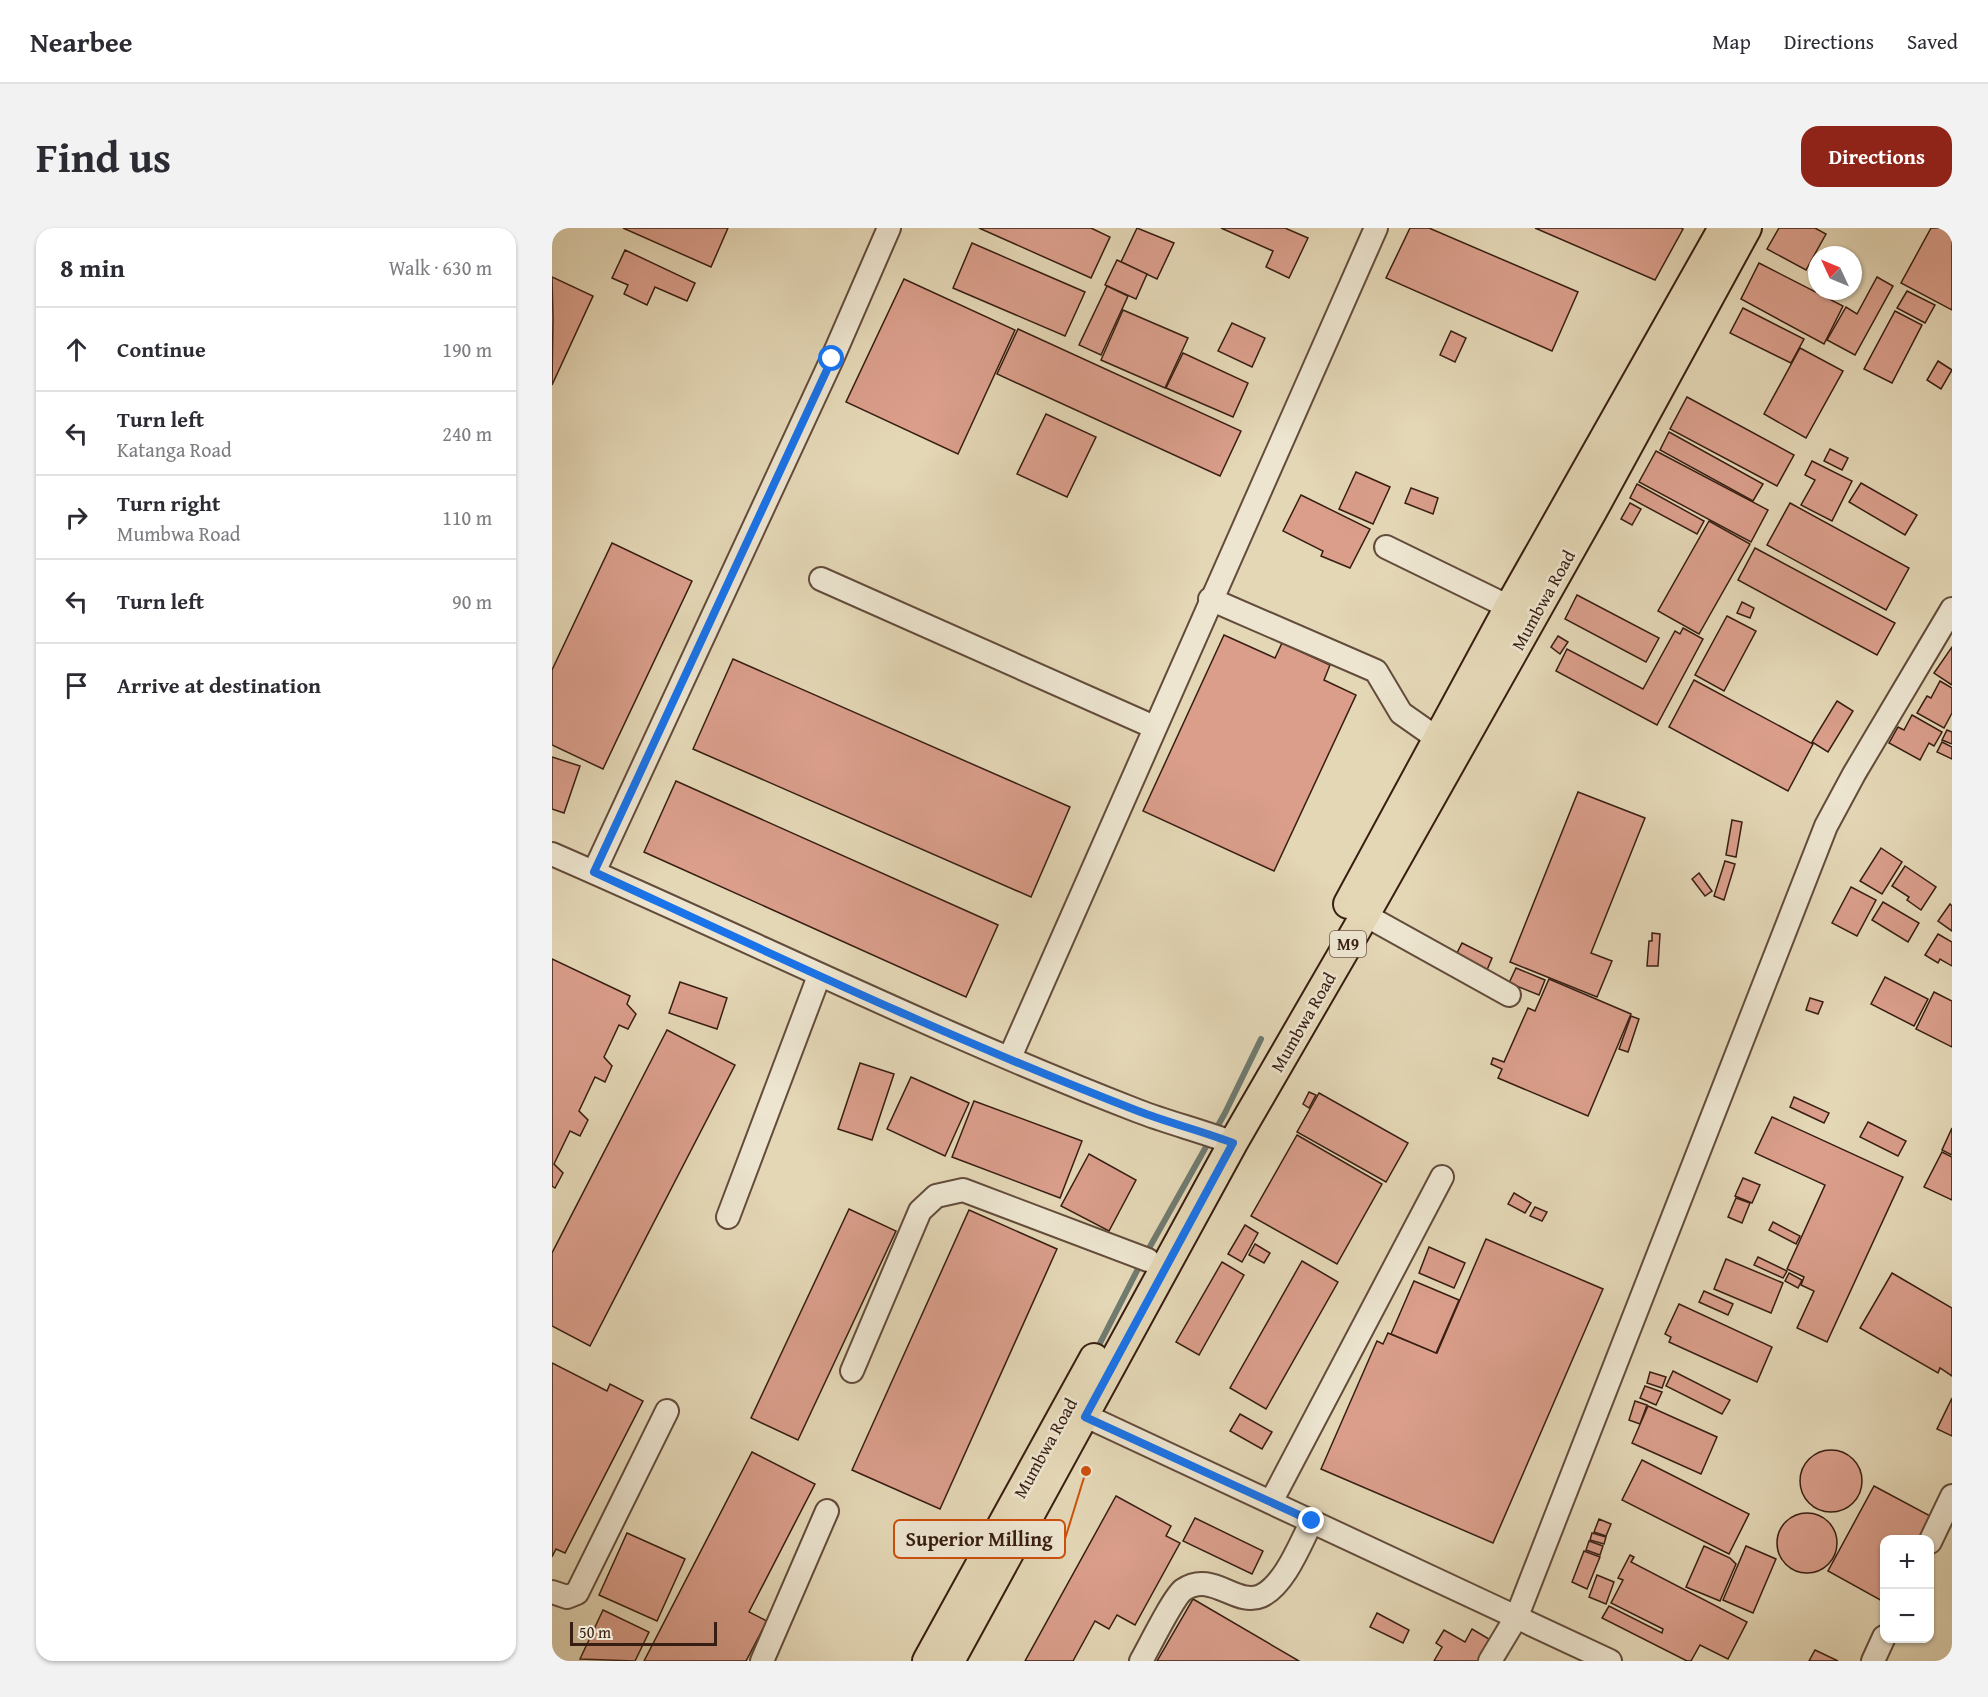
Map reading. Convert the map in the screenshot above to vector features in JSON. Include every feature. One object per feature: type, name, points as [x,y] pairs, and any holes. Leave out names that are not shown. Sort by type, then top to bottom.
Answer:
[{"type":"main road","name":"Mumbwa Road","points":[[927,1661],[1076,1412],[1225,1140],[1509,607],[1723,228]]},
{"type":"main road","name":"Mumbwa Road","points":[[950,1661],[1076,1412],[1148,1260],[1365,915],[1592,512],[1747,228]]},
{"type":"street","points":[[594,872],[832,359],[889,228]]},
{"type":"street","points":[[1010,1057],[1210,599],[1376,228]]},
{"type":"street","points":[[1386,547],[1509,607]]},
{"type":"street","points":[[820,579],[1154,727]]},
{"type":"street","points":[[1210,599],[1376,670],[1401,713],[1438,739]]},
{"type":"street","points":[[1491,1661],[1517,1616],[1826,826],[1854,774],[1952,609]]},
{"type":"street","points":[[552,854],[819,976],[1139,1112],[1225,1140]]},
{"type":"street","points":[[1365,915],[1509,994]]},
{"type":"street","points":[[728,1216],[819,976]]},
{"type":"street","points":[[1271,1502],[1442,1177]]},
{"type":"street","points":[[852,1371],[920,1211],[936,1196],[963,1190],[1148,1260]]},
{"type":"street","points":[[552,1592],[567,1597],[577,1593],[667,1411]]},
{"type":"street","points":[[1076,1412],[1610,1661]]},
{"type":"street","points":[[1932,1535],[1952,1496]]},
{"type":"street","points":[[765,1660],[827,1511]]},
{"type":"street","points":[[1141,1661],[1181,1592],[1197,1583],[1220,1587],[1248,1598],[1262,1595],[1285,1573],[1312,1521]]},
{"type":"street","points":[[1873,1661],[1881,1643]]},
{"type":"building","points":[[623,228],[728,228],[711,267]]},
{"type":"building","points":[[979,228],[1091,228],[1110,237],[1091,278]]},
{"type":"building","points":[[1137,228],[1174,243],[1157,279],[1121,262]]},
{"type":"building","points":[[1221,228],[1285,228],[1308,238],[1289,278],[1266,267],[1273,251]]},
{"type":"building","points":[[1410,228],[1429,228],[1578,292],[1552,351],[1386,278]]},
{"type":"building","points":[[1535,228],[1681,228],[1683,229],[1655,280]]},
{"type":"building","points":[[1779,228],[1815,228],[1826,234],[1819,246],[1808,246],[1806,270],[1767,249]]},
{"type":"building","points":[[1931,228],[1952,228],[1952,310],[1901,283]]},
{"type":"building","points":[[972,243],[1085,292],[1065,336],[953,288]]},
{"type":"building","points":[[625,250],[695,283],[687,301],[655,287],[647,305],[624,294],[628,285],[612,278]]},
{"type":"building","points":[[1117,260],[1147,274],[1136,299],[1105,285]]},
{"type":"building","points":[[1759,263],[1808,288],[1808,300],[1831,300],[1843,306],[1824,344],[1741,299]]},
{"type":"building","points":[[552,277],[593,296],[552,385],[553,318]]},
{"type":"building","points":[[1877,277],[1893,286],[1855,355],[1827,340],[1846,307],[1857,314]]},
{"type":"building","points":[[904,279],[1015,330],[958,454],[846,402]]},
{"type":"building","points":[[1107,286],[1128,296],[1101,355],[1079,345]]},
{"type":"building","points":[[1907,291],[1935,305],[1925,323],[1897,308]]},
{"type":"building","points":[[1743,308],[1804,339],[1791,363],[1730,333]]},
{"type":"building","points":[[1123,310],[1188,338],[1165,388],[1101,360]]},
{"type":"building","points":[[1895,311],[1922,325],[1892,383],[1864,369]]},
{"type":"building","points":[[1232,323],[1265,338],[1252,367],[1218,351]]},
{"type":"building","points":[[1018,329],[1241,431],[1220,476],[997,374]]},
{"type":"building","points":[[1451,331],[1466,338],[1455,362],[1440,355]]},
{"type":"building","points":[[1800,348],[1843,371],[1806,438],[1764,414]]},
{"type":"building","points":[[1183,353],[1248,383],[1233,417],[1166,388]]},
{"type":"building","points":[[1938,361],[1952,370],[1941,389],[1927,380]]},
{"type":"building","points":[[1687,397],[1794,455],[1777,486],[1670,429]]},
{"type":"building","points":[[1046,414],[1096,437],[1067,497],[1017,474]]},
{"type":"building","points":[[1669,432],[1763,484],[1753,501],[1660,450]]},
{"type":"building","points":[[1830,449],[1848,458],[1842,470],[1824,461]]},
{"type":"building","points":[[1656,451],[1768,510],[1751,542],[1639,482]]},
{"type":"building","points":[[1812,461],[1852,481],[1832,521],[1801,505],[1815,480],[1805,475]]},
{"type":"building","points":[[1356,472],[1390,487],[1373,524],[1339,509]]},
{"type":"building","points":[[1861,483],[1917,515],[1905,535],[1849,502]]},
{"type":"building","points":[[1637,484],[1704,521],[1697,534],[1630,498]]},
{"type":"building","points":[[1411,488],[1438,498],[1433,514],[1405,503]]},
{"type":"building","points":[[1301,495],[1370,529],[1350,568],[1321,556],[1323,551],[1283,531]]},
{"type":"building","points":[[1630,503],[1641,509],[1632,525],[1621,519]]},
{"type":"building","points":[[1790,503],[1909,568],[1886,610],[1767,545]]},
{"type":"building","points":[[1709,521],[1750,544],[1699,634],[1658,611]]},
{"type":"building","points":[[612,543],[692,581],[603,769],[552,745],[552,670]]},
{"type":"building","points":[[1755,548],[1895,623],[1877,655],[1738,580]]},
{"type":"building","points":[[1577,595],[1659,638],[1646,662],[1565,619]]},
{"type":"building","points":[[1742,602],[1754,608],[1750,618],[1737,613]]},
{"type":"building","points":[[1727,616],[1756,631],[1724,691],[1695,675]]},
{"type":"building","points":[[1683,628],[1703,639],[1657,725],[1556,671],[1567,649],[1643,689],[1675,631],[1680,634]]},
{"type":"building","points":[[1224,635],[1275,658],[1282,643],[1330,665],[1324,680],[1356,695],[1274,871],[1143,811]]},
{"type":"building","points":[[1558,636],[1568,642],[1560,654],[1551,647]]},
{"type":"building","points":[[1952,647],[1952,685],[1934,673]]},
{"type":"building","points":[[733,659],[1070,807],[1031,897],[693,749]]},
{"type":"building","points":[[1694,680],[1813,744],[1788,791],[1669,727]]},
{"type":"building","points":[[1940,681],[1952,688],[1952,713],[1944,728],[1917,713],[1927,696],[1931,698]]},
{"type":"building","points":[[1837,701],[1853,711],[1828,752],[1812,742]]},
{"type":"building","points":[[1912,715],[1942,732],[1934,746],[1929,743],[1920,760],[1889,743],[1898,727],[1904,730]]},
{"type":"building","points":[[1947,730],[1952,732],[1952,744],[1942,740]]},
{"type":"building","points":[[1942,742],[1952,747],[1952,759],[1937,752]]},
{"type":"building","points":[[552,757],[580,766],[564,813],[552,809]]},
{"type":"building","points":[[676,781],[998,925],[966,997],[644,852]]},
{"type":"building","points":[[1578,792],[1645,818],[1591,953],[1612,961],[1597,997],[1510,962]]},
{"type":"building","points":[[1732,820],[1742,822],[1736,857],[1726,855]]},
{"type":"building","points":[[1881,848],[1902,862],[1882,894],[1860,881]]},
{"type":"building","points":[[1725,861],[1735,864],[1724,900],[1714,896]]},
{"type":"building","points":[[1905,866],[1936,887],[1921,910],[1907,900],[1909,897],[1892,886]]},
{"type":"building","points":[[1699,873],[1712,891],[1705,896],[1692,879]]},
{"type":"building","points":[[1851,887],[1876,900],[1857,936],[1832,923]]},
{"type":"building","points":[[1883,902],[1919,923],[1908,942],[1872,920]]},
{"type":"building","points":[[1950,904],[1952,906],[1952,931],[1938,921]]},
{"type":"building","points":[[1652,933],[1660,934],[1658,966],[1647,966]]},
{"type":"building","points":[[1938,934],[1952,942],[1952,966],[1940,959],[1938,963],[1925,955]]},
{"type":"building","points":[[1462,943],[1492,958],[1487,970],[1456,955]]},
{"type":"building","points":[[552,959],[630,996],[627,1004],[636,1014],[628,1029],[619,1025],[604,1057],[612,1066],[605,1082],[595,1077],[579,1111],[588,1120],[580,1136],[570,1131],[554,1164],[563,1173],[555,1188],[552,1186]]},
{"type":"building","points":[[1516,968],[1545,980],[1539,995],[1509,983]]},
{"type":"building","points":[[1885,977],[1928,999],[1914,1026],[1871,1004]]},
{"type":"building","points":[[1549,979],[1631,1014],[1588,1116],[1498,1078],[1502,1069],[1491,1064],[1493,1058],[1504,1062],[1528,1008],[1535,1011]]},
{"type":"building","points":[[680,982],[727,998],[717,1029],[669,1013]]},
{"type":"building","points":[[1934,992],[1952,1001],[1952,1047],[1916,1029]]},
{"type":"building","points":[[1810,998],[1823,1002],[1818,1014],[1806,1010]]},
{"type":"building","points":[[1631,1016],[1639,1019],[1628,1052],[1619,1049]]},
{"type":"building","points":[[667,1030],[735,1065],[590,1346],[552,1326],[552,1253]]},
{"type":"building","points":[[860,1063],[894,1074],[872,1140],[838,1129]]},
{"type":"building","points":[[911,1077],[969,1103],[945,1156],[887,1129]]},
{"type":"building","points":[[1309,1092],[1316,1095],[1309,1108],[1303,1104]]},
{"type":"building","points":[[1319,1093],[1408,1143],[1386,1182],[1297,1132]]},
{"type":"building","points":[[1794,1097],[1829,1113],[1824,1123],[1790,1107]]},
{"type":"building","points":[[974,1101],[1082,1141],[1060,1198],[952,1157]]},
{"type":"building","points":[[1772,1117],[1903,1177],[1827,1342],[1797,1328],[1814,1291],[1801,1285],[1804,1277],[1787,1269],[1825,1185],[1755,1153]]},
{"type":"building","points":[[1868,1122],[1906,1141],[1898,1156],[1860,1137]]},
{"type":"building","points":[[1952,1128],[1952,1155],[1942,1150]]},
{"type":"building","points":[[1297,1135],[1382,1184],[1337,1264],[1251,1216]]},
{"type":"building","points":[[1942,1152],[1952,1157],[1952,1200],[1924,1187]]},
{"type":"building","points":[[1089,1154],[1136,1180],[1109,1231],[1061,1206]]},
{"type":"building","points":[[1743,1178],[1760,1185],[1752,1203],[1735,1196]]},
{"type":"building","points":[[1514,1193],[1531,1203],[1525,1213],[1508,1204]]},
{"type":"building","points":[[1736,1198],[1750,1203],[1742,1223],[1728,1217]]},
{"type":"building","points":[[1535,1207],[1547,1212],[1542,1221],[1530,1216]]},
{"type":"building","points":[[849,1209],[896,1231],[798,1440],[751,1418]]},
{"type":"building","points":[[969,1210],[1057,1249],[940,1509],[852,1470]]},
{"type":"building","points":[[1773,1222],[1800,1236],[1796,1244],[1769,1230]]},
{"type":"building","points":[[1245,1225],[1258,1233],[1242,1262],[1228,1254]]},
{"type":"building","points":[[1486,1239],[1603,1289],[1493,1543],[1321,1469],[1377,1341],[1383,1344],[1388,1333],[1437,1353]]},
{"type":"building","points":[[1255,1244],[1270,1253],[1264,1263],[1249,1255]]},
{"type":"building","points":[[1429,1247],[1465,1263],[1454,1288],[1419,1273]]},
{"type":"building","points":[[1758,1257],[1787,1271],[1783,1278],[1754,1265]]},
{"type":"building","points":[[1726,1259],[1783,1283],[1771,1313],[1714,1289]]},
{"type":"building","points":[[1302,1261],[1338,1282],[1266,1409],[1230,1388]]},
{"type":"building","points":[[1222,1262],[1244,1275],[1199,1355],[1176,1342]]},
{"type":"building","points":[[1789,1273],[1802,1280],[1798,1288],[1785,1281]]},
{"type":"building","points":[[1892,1273],[1952,1308],[1952,1376],[1940,1368],[1938,1373],[1860,1328]]},
{"type":"building","points":[[1414,1281],[1459,1300],[1436,1353],[1391,1334]]},
{"type":"building","points":[[1704,1291],[1733,1304],[1728,1315],[1699,1302]]},
{"type":"building","points":[[1679,1304],[1772,1347],[1757,1382],[1669,1342],[1671,1337],[1665,1334]]},
{"type":"building","points":[[552,1363],[607,1391],[610,1384],[643,1401],[565,1553],[556,1549],[552,1557]]},
{"type":"building","points":[[1673,1371],[1730,1400],[1722,1414],[1666,1386]]},
{"type":"building","points":[[1650,1372],[1666,1377],[1662,1388],[1647,1383]]},
{"type":"building","points":[[1645,1386],[1662,1392],[1656,1405],[1640,1398]]},
{"type":"building","points":[[1952,1398],[1952,1436],[1937,1429]]},
{"type":"building","points":[[1635,1401],[1647,1405],[1640,1424],[1629,1420]]},
{"type":"building","points":[[1648,1406],[1717,1437],[1701,1474],[1632,1443]]},
{"type":"building","points":[[1240,1414],[1272,1432],[1262,1449],[1230,1431]]},
{"type":"building","points":[[1831,1450],[1853,1459],[1862,1481],[1853,1503],[1831,1512],[1809,1503],[1800,1481],[1809,1459]]},
{"type":"building","points":[[752,1452],[815,1484],[749,1612],[767,1621],[746,1661],[644,1661]]},
{"type":"building","points":[[1642,1460],[1749,1514],[1729,1554],[1622,1500]]},
{"type":"building","points":[[1874,1486],[1934,1518],[1925,1535],[1880,1535],[1880,1600],[1828,1571]]},
{"type":"building","points":[[1116,1496],[1171,1526],[1166,1536],[1180,1543],[1135,1625],[1117,1615],[1109,1629],[1095,1621],[1073,1661],[1025,1661]]},
{"type":"building","points":[[1807,1513],[1824,1518],[1832,1526],[1837,1543],[1832,1560],[1824,1568],[1807,1573],[1790,1568],[1782,1560],[1777,1543],[1782,1526],[1790,1518]]},
{"type":"building","points":[[1195,1518],[1263,1551],[1252,1574],[1183,1541]]},
{"type":"building","points":[[1599,1519],[1611,1524],[1606,1536],[1594,1532]]},
{"type":"building","points":[[627,1533],[685,1559],[657,1621],[599,1595]]},
{"type":"building","points":[[1592,1533],[1606,1537],[1604,1544],[1590,1540]]},
{"type":"building","points":[[1589,1541],[1603,1546],[1600,1555],[1586,1550]]},
{"type":"building","points":[[1704,1546],[1730,1558],[1736,1564],[1720,1601],[1686,1587]]},
{"type":"building","points":[[1746,1546],[1776,1559],[1753,1613],[1723,1600]]},
{"type":"building","points":[[1584,1551],[1600,1557],[1587,1589],[1572,1582]]},
{"type":"building","points":[[1630,1555],[1634,1557],[1631,1562],[1747,1622],[1728,1659],[1700,1645],[1691,1661],[1687,1661],[1602,1618],[1609,1606],[1662,1633],[1663,1629],[1611,1603],[1623,1580],[1618,1578]]},
{"type":"building","points":[[1597,1575],[1614,1582],[1606,1604],[1589,1597]]},
{"type":"building","points":[[1193,1599],[1299,1661],[1157,1661]]},
{"type":"building","points":[[603,1610],[649,1632],[635,1661],[580,1659]]},
{"type":"building","points":[[1377,1613],[1409,1630],[1403,1643],[1370,1627]]},
{"type":"building","points":[[1472,1629],[1494,1642],[1483,1661],[1434,1661],[1442,1647],[1436,1643],[1444,1630],[1465,1642]]},
{"type":"building","points":[[1815,1650],[1838,1661],[1809,1661]]},
{"type":"waterway","points":[[1096,1351],[1143,1259],[1225,1113],[1261,1039]]},
{"type":"place","name":"Superior Milling","points":[[1086,1471]]},
{"type":"route","points":[[832,359],[594,872],[819,976],[1139,1112],[1233,1143],[1085,1417],[1312,1521]]}]
